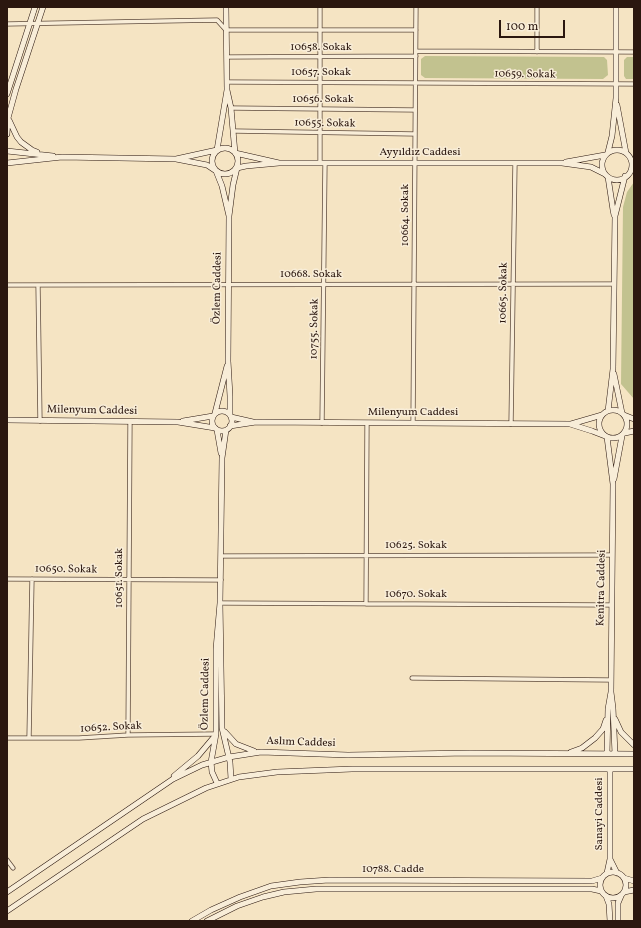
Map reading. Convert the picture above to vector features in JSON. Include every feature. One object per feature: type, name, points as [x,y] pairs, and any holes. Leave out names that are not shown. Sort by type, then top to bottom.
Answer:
[{"type":"street","points":[[7,94],[36,7]]},
{"type":"street","points":[[7,134],[8,118],[16,89],[43,7]]},
{"type":"street","points":[[216,171],[212,164],[212,160],[214,152],[217,150],[227,90],[226,7]]},
{"type":"street","name":"10755. Sokak","points":[[320,7],[320,132],[323,163],[324,284],[322,423]]},
{"type":"street","name":"10664. Sokak","points":[[413,423],[416,7]]},
{"type":"street","points":[[537,7],[537,52]]},
{"type":"street","points":[[615,216],[606,175],[602,164],[607,154],[612,136],[616,98],[616,7]]},
{"type":"street","points":[[7,24],[217,20],[226,30],[416,30]]},
{"type":"street","name":"10659. Sokak","points":[[416,51],[634,52]]},
{"type":"street","name":"10658. Sokak","points":[[227,57],[416,56]]},
{"type":"street","name":"10657. Sokak","points":[[227,82],[416,83]]},
{"type":"street","name":"10659. Sokak","points":[[416,83],[634,84]]},
{"type":"street","points":[[7,159],[7,151],[62,157],[176,159],[207,165],[219,173],[227,174],[237,168],[238,160],[227,90]]},
{"type":"street","points":[[608,411],[613,369],[615,216],[627,175],[632,166],[616,98]]},
{"type":"street","name":"10656. Sokak","points":[[231,108],[416,110]]},
{"type":"street","points":[[8,118],[21,142],[32,150],[41,154]]},
{"type":"street","name":"10655. Sokak","points":[[234,131],[415,134]]},
{"type":"street","points":[[176,159],[225,148],[229,148],[236,153]]},
{"type":"street","points":[[607,154],[617,150],[630,156]]},
{"type":"street","name":"Ayyıldız Caddesi","points":[[236,153],[279,163]]},
{"type":"street","name":"Ayyıldız Caddesi","points":[[562,163],[607,154]]},
{"type":"street","points":[[7,163],[62,157]]},
{"type":"street","name":"Ayyıldız Caddesi","points":[[237,168],[279,163],[562,163],[591,167],[606,175]]},
{"type":"street","name":"10665. Sokak","points":[[511,424],[515,163]]},
{"type":"street","name":"Özlem Caddesi","points":[[230,416],[228,361],[229,216],[232,185],[237,168]]},
{"type":"street","name":"Özlem Caddesi","points":[[216,171],[222,186],[229,216]]},
{"type":"street","points":[[606,175],[618,180],[634,172]]},
{"type":"street","name":"10668. Sokak","points":[[7,285],[614,284]]},
{"type":"street","points":[[38,285],[40,421]]},
{"type":"street","name":"Özlem Caddesi","points":[[214,414],[228,361]]},
{"type":"street","points":[[613,369],[623,414],[628,424],[624,434],[613,484]]},
{"type":"street","points":[[570,424],[602,415],[608,411],[616,410],[634,419]]},
{"type":"street","points":[[178,422],[225,411],[230,416],[232,422],[228,428]]},
{"type":"street","points":[[214,414],[212,422],[216,429]]},
{"type":"street","points":[[602,415],[599,424],[600,429],[606,437],[613,484]]},
{"type":"street","points":[[230,416],[256,422]]},
{"type":"street","name":"Milenyum Caddesi","points":[[7,420],[178,422]]},
{"type":"street","name":"10651. Sokak","points":[[128,735],[130,422]]},
{"type":"street","points":[[178,422],[220,431],[256,422]]},
{"type":"street","name":"Milenyum Caddesi","points":[[256,422],[570,424]]},
{"type":"street","points":[[366,604],[367,423]]},
{"type":"street","points":[[570,424],[592,430],[614,439],[634,431]]},
{"type":"street","name":"Özlem Caddesi","points":[[217,783],[212,772],[211,762],[216,734],[216,649],[221,580],[222,458],[228,428]]},
{"type":"street","name":"Özlem Caddesi","points":[[216,429],[222,458]]},
{"type":"street","name":"Kenitra Caddesi","points":[[607,754],[611,708],[610,680],[613,484]]},
{"type":"street","name":"10625. Sokak","points":[[221,556],[612,555]]},
{"type":"street","name":"10650. Sokak","points":[[7,579],[221,580]]},
{"type":"street","points":[[30,738],[32,579]]},
{"type":"street","name":"Özlem Caddesi","points":[[220,603],[222,728],[229,757],[231,779]]},
{"type":"street","name":"10670. Sokak","points":[[220,603],[611,605]]},
{"type":"street","points":[[412,678],[610,680]]},
{"type":"street","points":[[611,708],[621,732],[634,745]]},
{"type":"street","points":[[568,754],[582,748],[599,734],[605,724],[611,708]]},
{"type":"street","name":"Kenitra Caddesi","points":[[611,708],[615,754]]},
{"type":"street","points":[[222,728],[228,737],[236,744],[249,750],[261,752]]},
{"type":"street","points":[[165,784],[198,756],[216,734]]},
{"type":"street","name":"10652. Sokak","points":[[7,738],[79,738],[128,735],[216,734]]},
{"type":"street","name":"Aslım Caddesi","points":[[7,892],[165,784],[187,771],[229,757],[261,752],[348,755],[634,754]]},
{"type":"street","name":"Sanayi Caddesi","points":[[607,873],[610,859],[610,769]]},
{"type":"street","points":[[7,911],[143,819],[206,788],[231,779],[277,772],[345,770],[634,769]]},
{"type":"street","name":"Sanayi Caddesi","points":[[610,859],[617,873]]},
{"type":"street","points":[[7,860],[14,868]]},
{"type":"street","points":[[634,881],[624,878],[617,873],[611,872],[607,873],[602,878],[600,886],[601,892],[612,898],[634,890]]},
{"type":"street","name":"10788. Cadde","points":[[192,921],[240,896],[271,886],[300,882],[328,880],[592,881],[602,878]]},
{"type":"street","points":[[618,921],[618,903],[626,884],[624,878]]},
{"type":"street","name":"10788. Cadde","points":[[207,921],[237,906],[263,897],[306,889],[584,889],[601,892]]},
{"type":"street","points":[[606,896],[609,904],[610,921]]},
{"type":"green space","points":[[425,56],[604,57],[607,60],[608,75],[603,79],[425,78],[421,75],[421,59]]},
{"type":"green space","points":[[627,57],[634,57],[634,79],[626,79],[624,76],[624,60]]},
{"type":"green space","points":[[634,182],[634,399],[621,384],[623,207],[627,192]]}]
